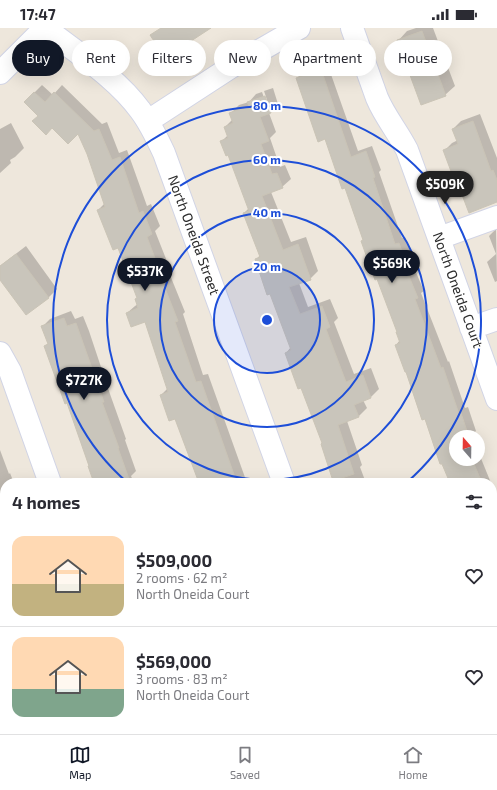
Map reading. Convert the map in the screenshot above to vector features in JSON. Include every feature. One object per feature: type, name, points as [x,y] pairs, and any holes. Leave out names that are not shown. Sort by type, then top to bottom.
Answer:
[{"type":"street","points":[[0,73],[45,28]]},
{"type":"street","name":"North Oneida Street","points":[[45,28],[121,87],[148,120],[164,153],[282,478]]},
{"type":"street","points":[[148,120],[230,67],[299,28]]},
{"type":"street","name":"North Oneida Court","points":[[352,28],[377,98],[407,150],[497,399]]},
{"type":"street","points":[[439,238],[497,217]]},
{"type":"street","points":[[471,328],[497,319]]},
{"type":"street","points":[[0,354],[10,371],[48,478]]},
{"type":"building","points":[[161,28],[211,28],[193,40],[153,40],[150,35]]},
{"type":"building","points":[[422,31],[425,40],[397,40]]},
{"type":"building","points":[[302,76],[323,76],[351,157],[366,151],[375,177],[373,178],[395,244],[399,243],[408,268],[406,269],[418,298],[415,299],[441,368],[443,367],[459,414],[461,413],[467,430],[449,430],[449,466],[475,466],[480,478],[448,478],[442,464],[440,464],[425,419],[422,420],[406,372],[395,345],[400,343],[397,332],[377,279],[375,280],[361,241],[363,240],[345,188],[342,189],[325,139],[318,142],[296,78]]},
{"type":"building","points":[[410,76],[439,76],[446,96],[421,105]]},
{"type":"building","points":[[34,92],[45,102],[54,92],[94,131],[99,129],[112,160],[120,157],[139,213],[143,211],[152,234],[147,237],[178,321],[175,322],[196,382],[201,381],[235,478],[197,478],[175,419],[169,421],[160,395],[168,392],[145,322],[131,327],[126,313],[138,308],[135,299],[137,298],[118,248],[113,250],[97,210],[105,207],[87,154],[78,134],[68,144],[52,128],[46,135],[32,121],[38,116],[24,102]]},
{"type":"building","points":[[265,96],[271,113],[260,117],[269,141],[261,144],[272,174],[277,173],[283,188],[262,196],[283,250],[298,244],[311,280],[289,287],[300,314],[322,306],[330,327],[326,329],[346,382],[363,375],[371,398],[354,405],[359,417],[338,425],[354,474],[342,478],[332,478],[321,444],[322,443],[301,388],[298,389],[285,353],[291,350],[270,294],[267,295],[255,259],[260,257],[243,213],[249,211],[228,155],[226,156],[220,141],[228,138],[224,127],[233,123],[229,113],[249,106],[247,102]]},
{"type":"building","points":[[473,121],[491,171],[493,170],[497,180],[497,202],[469,213],[443,150],[458,144],[452,129]]},
{"type":"building","points":[[16,254],[49,298],[26,315],[0,280],[0,266]]},
{"type":"building","points":[[64,318],[67,326],[76,323],[129,478],[92,478],[67,403],[65,404],[44,346],[48,344],[41,326]]}]
